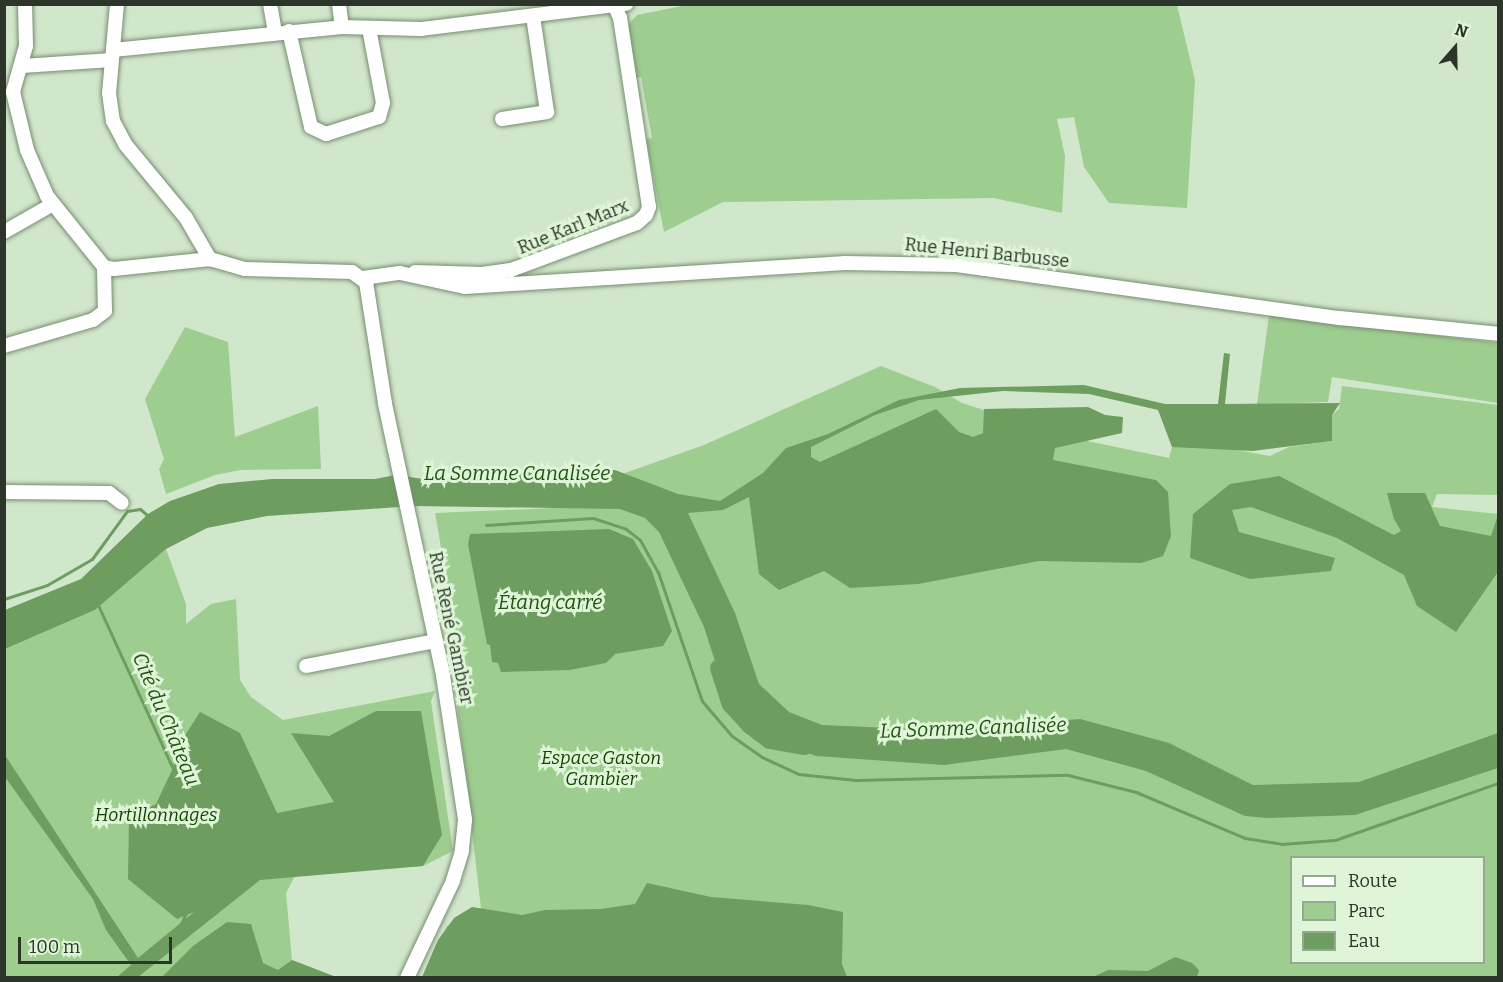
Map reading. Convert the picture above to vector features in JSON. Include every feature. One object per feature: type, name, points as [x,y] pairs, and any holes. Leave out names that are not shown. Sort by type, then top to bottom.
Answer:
[{"type":"street","points":[[4,346],[93,320],[105,311],[104,267],[53,204],[30,158],[9,92],[22,66],[25,4]]},
{"type":"street","points":[[117,4],[109,108],[117,132],[186,218],[210,259]]},
{"type":"street","points":[[270,4],[282,32],[312,127],[326,134],[379,117],[383,103],[369,28]]},
{"type":"street","points":[[339,4],[342,27]]},
{"type":"street","points":[[22,66],[282,32],[342,27],[421,28],[618,5]]},
{"type":"street","name":"Rue Karl Marx","points":[[409,275],[415,272],[482,274],[511,270],[637,223],[649,207],[618,5]]},
{"type":"street","points":[[502,119],[547,111],[533,16]]},
{"type":"street","points":[[4,232],[53,204]]},
{"type":"street","points":[[104,267],[114,269],[210,259],[245,269],[352,272],[363,278]]},
{"type":"street","name":"Rue Henri Barbusse","points":[[363,278],[387,272],[465,288],[845,263],[956,265],[1339,318],[1498,334]]},
{"type":"street","name":"Rue René Gambier","points":[[363,278],[368,287],[386,404],[402,472],[459,765],[465,833],[453,881],[407,978]]},
{"type":"street","points":[[4,492],[109,493],[122,503]]},
{"type":"street","points":[[306,666],[436,641]]},
{"type":"green space","points":[[692,4],[1177,5],[1195,80],[1187,208],[1109,203],[1084,167],[1074,117],[1057,119],[1065,156],[1062,213],[994,198],[723,202],[664,232],[646,139],[652,138],[641,77],[635,78],[628,25],[637,15]]},
{"type":"green space","points":[[1269,315],[1498,343],[1498,403],[1332,377],[1328,402],[1257,404]]},
{"type":"green space","points":[[185,327],[228,342],[235,437],[318,406],[321,469],[241,470],[215,475],[166,494],[159,469],[164,459],[145,399]]},
{"type":"green space","name":"Espace Gaston Gambier","points":[[881,366],[935,387],[962,403],[1068,437],[1169,458],[1172,447],[1221,447],[1270,456],[1289,447],[1332,441],[1332,415],[1339,409],[1342,386],[1498,405],[1498,495],[1437,494],[1432,507],[1498,514],[1498,977],[424,978],[447,926],[481,908],[457,702],[467,696],[435,513],[576,507],[597,483],[704,445]]},
{"type":"green space","name":"Hortillonnages","points":[[166,549],[186,604],[186,624],[211,604],[236,599],[240,680],[251,697],[283,720],[435,691],[431,701],[453,851],[423,866],[296,874],[286,893],[292,960],[336,977],[5,978],[5,649],[95,610]]},
{"type":"water","points":[[1224,353],[1230,354],[1225,404],[1340,403],[1332,415],[1332,441],[1253,451],[1172,447],[1158,410],[1089,394],[1003,391],[919,400],[875,415],[811,447],[811,457],[820,462],[936,409],[959,432],[973,437],[983,433],[984,409],[1088,407],[1105,415],[1123,417],[1122,433],[1055,448],[1053,460],[1156,480],[1168,492],[1171,536],[1163,556],[1141,563],[1039,561],[918,584],[850,588],[824,571],[779,590],[759,574],[749,497],[723,510],[688,513],[735,613],[759,684],[789,712],[822,725],[937,730],[1080,719],[1169,743],[1253,785],[1359,782],[1498,733],[1498,768],[1355,815],[1267,818],[1245,816],[1146,771],[1066,749],[944,765],[816,756],[776,740],[741,713],[720,677],[704,627],[659,532],[645,518],[620,509],[414,506],[267,516],[207,528],[166,549],[95,610],[5,649],[5,610],[81,579],[148,514],[170,501],[219,484],[272,479],[375,479],[396,475],[430,480],[573,469],[615,470],[678,494],[720,501],[763,473],[786,448],[828,434],[899,400],[960,388],[1084,385],[1165,404],[1218,404]]},
{"type":"water","points":[[1279,476],[1394,535],[1401,531],[1394,519],[1387,493],[1425,493],[1440,526],[1491,536],[1498,515],[1498,572],[1456,632],[1417,606],[1404,575],[1337,538],[1251,507],[1232,510],[1239,532],[1335,558],[1331,571],[1250,579],[1190,558],[1193,514],[1230,484]]},
{"type":"water","name":"Étang carré","points":[[609,529],[633,539],[652,571],[672,631],[663,646],[615,654],[606,663],[570,670],[501,672],[498,663],[492,662],[490,645],[487,644],[468,544],[470,534]]},
{"type":"water","points":[[376,711],[421,711],[442,835],[423,866],[260,880],[138,977],[117,977],[131,965],[106,930],[93,899],[5,777],[5,755],[138,958],[194,912],[177,919],[128,879],[129,818],[156,804],[173,768],[177,748],[200,712],[240,733],[277,813],[334,802],[291,733],[329,736]]},
{"type":"water","points":[[647,883],[711,897],[808,905],[843,912],[842,964],[847,977],[422,977],[438,940],[454,918],[472,907],[522,915],[545,910],[601,909],[635,904]]},
{"type":"water","points":[[227,922],[251,924],[263,963],[278,970],[292,960],[336,977],[162,977],[193,946]]},
{"type":"water","points":[[1175,957],[1192,963],[1199,970],[1197,977],[1093,977],[1108,970],[1148,971]]},
{"type":"waterway","points":[[4,599],[47,585],[92,559],[127,511],[140,509],[148,516]]},
{"type":"waterway","points":[[486,525],[593,518],[626,529],[640,540],[658,572],[702,701],[732,736],[762,757],[798,774],[856,780],[1068,775],[1136,792],[1245,838],[1281,844],[1335,840],[1498,783]]},
{"type":"waterway","name":"Cité du Château","points":[[98,605],[174,771]]},
{"type":"waterway","name":"La Somme Canalisée","points":[[719,668],[731,704],[750,725],[770,740],[804,746]]},
{"type":"waterway","name":"Cité du Château","points":[[180,926],[186,913]]}]
